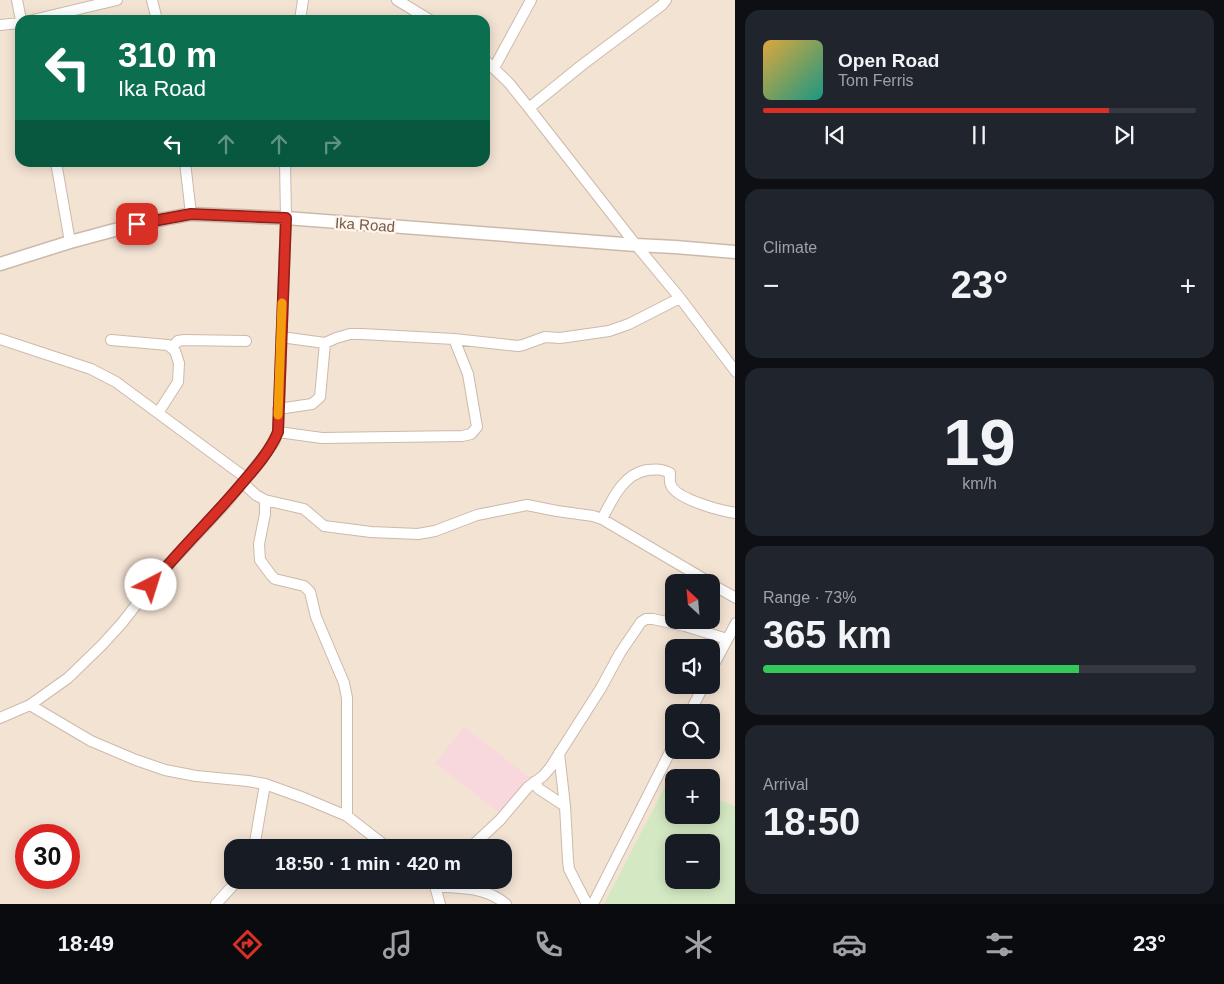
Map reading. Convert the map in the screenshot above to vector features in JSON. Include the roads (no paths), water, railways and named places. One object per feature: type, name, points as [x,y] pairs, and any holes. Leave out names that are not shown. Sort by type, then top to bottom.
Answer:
[{"type":"street","points":[[17,0],[19,15]]},
{"type":"street","points":[[54,15],[116,0]]},
{"type":"street","points":[[152,0],[156,15]]},
{"type":"street","points":[[301,15],[303,0]]},
{"type":"street","points":[[397,0],[422,15]]},
{"type":"street","points":[[494,68],[531,0]]},
{"type":"street","points":[[529,108],[666,0]]},
{"type":"street","points":[[0,25],[15,22]]},
{"type":"street","points":[[490,64],[509,83],[529,108],[680,298],[735,372]]},
{"type":"street","points":[[57,167],[70,242]]},
{"type":"street","points":[[186,167],[191,214]]},
{"type":"street","points":[[1,718],[30,705],[68,678],[102,645],[122,623],[161,573],[226,503],[274,442],[278,432],[286,218],[285,167]]},
{"type":"street","name":"Ika Road","points":[[0,264],[137,224],[191,214],[286,218],[735,252]]},
{"type":"street","points":[[281,337],[325,343],[336,338],[356,334],[454,339],[518,346],[545,337],[560,338],[609,331],[629,324],[680,298]]},
{"type":"street","points":[[0,339],[91,369],[116,382],[245,480],[256,495],[265,500],[304,509],[324,526],[370,532],[418,534],[435,531],[477,515],[527,505],[602,519],[695,574]]},
{"type":"street","points":[[278,432],[322,438],[462,436],[472,434],[476,427],[468,374],[454,339]]},
{"type":"street","points":[[111,340],[168,345],[175,351],[179,363],[178,382],[158,413]]},
{"type":"street","points":[[172,347],[178,341],[184,340],[246,341]]},
{"type":"street","points":[[278,409],[312,404],[320,397],[325,343]]},
{"type":"street","points":[[602,519],[614,495],[625,482],[644,471],[656,469],[670,474],[670,484],[675,492],[712,508],[735,514]]},
{"type":"street","points":[[265,500],[265,514],[259,544],[260,560],[275,579],[304,586],[310,592],[316,617],[344,683],[347,698],[347,816]]},
{"type":"street","points":[[720,589],[735,598]]},
{"type":"street","points":[[480,839],[500,820],[528,786],[550,768],[641,622],[646,619],[653,619],[685,626],[727,639]]},
{"type":"street","points":[[720,653],[735,623]]},
{"type":"street","points":[[30,705],[91,741],[136,760],[165,770],[196,776],[265,784],[347,816],[376,839]]},
{"type":"street","points":[[558,753],[565,806],[569,868],[587,904]]},
{"type":"street","points":[[593,904],[666,759]]},
{"type":"street","points":[[534,782],[539,789],[565,806]]},
{"type":"street","points":[[256,839],[265,784]]},
{"type":"street","points":[[216,904],[230,889]]},
{"type":"street","points":[[434,889],[439,904]]},
{"type":"street","points":[[439,904],[451,889]]},
{"type":"street","points":[[467,889],[482,890],[506,904]]}]
